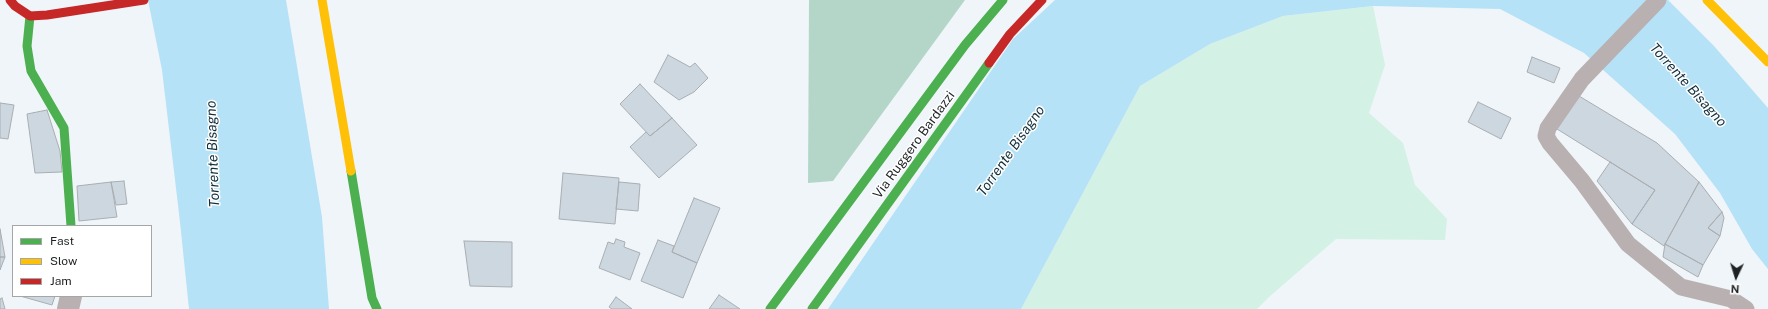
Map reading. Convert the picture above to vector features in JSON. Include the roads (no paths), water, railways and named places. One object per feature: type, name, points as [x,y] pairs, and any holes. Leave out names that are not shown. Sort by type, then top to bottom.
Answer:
[{"type":"main road","points":[[10,0],[15,6],[30,16],[46,15],[144,0]]},
{"type":"main road","points":[[322,0],[372,298],[377,309]]},
{"type":"main road","points":[[770,309],[965,45],[1003,0]]},
{"type":"main road","name":"Via Ruggero Bardazzi","points":[[812,309],[1010,34],[1042,0]]},
{"type":"main road","points":[[1707,0],[1768,62]]},
{"type":"main road","points":[[30,16],[27,46],[31,71],[64,128],[71,225]]},
{"type":"street","points":[[68,309],[71,297]]},
{"type":"lane","points":[[1658,0],[1582,78],[1548,128],[1546,136],[1550,143],[1582,181],[1628,244],[1681,287],[1731,300],[1746,309]]},
{"type":"water","name":"Torrente Bisagno","points":[[148,0],[286,0],[322,217],[329,309],[189,309],[162,70]]},
{"type":"water","name":"Torrente Bisagno","points":[[1055,0],[1668,0],[1714,46],[1768,108],[1768,269],[1752,249],[1720,193],[1675,134],[1584,53],[1500,9],[1373,6],[1283,16],[1210,44],[1140,86],[1021,309],[828,309],[1013,39]]}]
